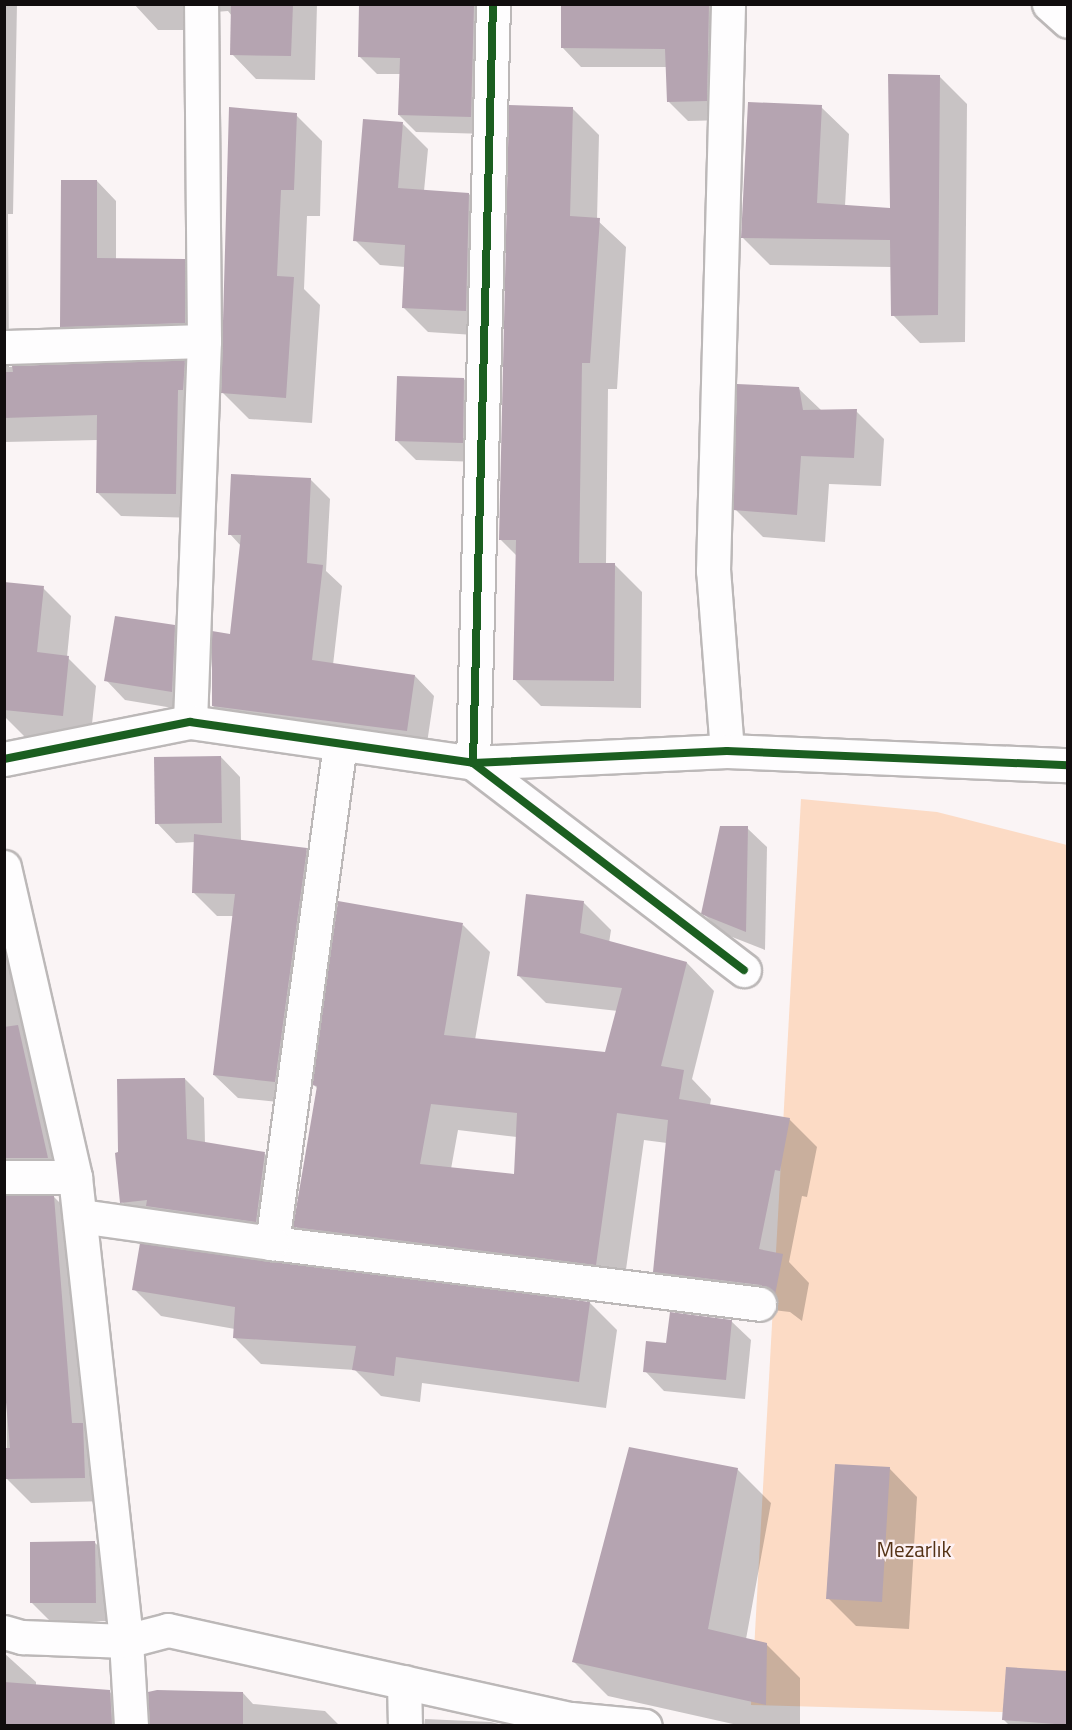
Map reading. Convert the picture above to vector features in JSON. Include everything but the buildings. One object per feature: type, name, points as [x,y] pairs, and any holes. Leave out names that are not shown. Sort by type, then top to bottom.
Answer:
[{"type":"street","points":[[190,722],[204,341],[201,4]]},
{"type":"street","points":[[473,763],[493,4]]},
{"type":"street","points":[[727,751],[713,571],[728,4]]},
{"type":"street","points":[[1049,4],[1068,21]]},
{"type":"street","points":[[4,347],[204,341]]},
{"type":"street","points":[[4,759],[190,722],[473,763],[727,751],[1068,765]]},
{"type":"street","points":[[272,1243],[340,744]]},
{"type":"street","points":[[473,763],[744,969]]},
{"type":"street","points":[[4,867],[75,1177],[126,1641],[131,1725]]},
{"type":"street","points":[[4,1177],[75,1177]]},
{"type":"street","points":[[80,1216],[272,1243],[759,1304]]},
{"type":"street","points":[[4,1632],[22,1637],[126,1641],[168,1630],[404,1682],[570,1722],[645,1725]]},
{"type":"street","points":[[404,1682],[405,1725]]},
{"type":"green space","name":"Mezarlık","points":[[801,799],[937,812],[1067,845],[1067,1714],[751,1705]]},
{"type":"cycle path","points":[[493,4],[473,763],[744,970]]},
{"type":"cycle path","points":[[4,759],[190,722],[473,763],[727,751],[1068,765]]}]
